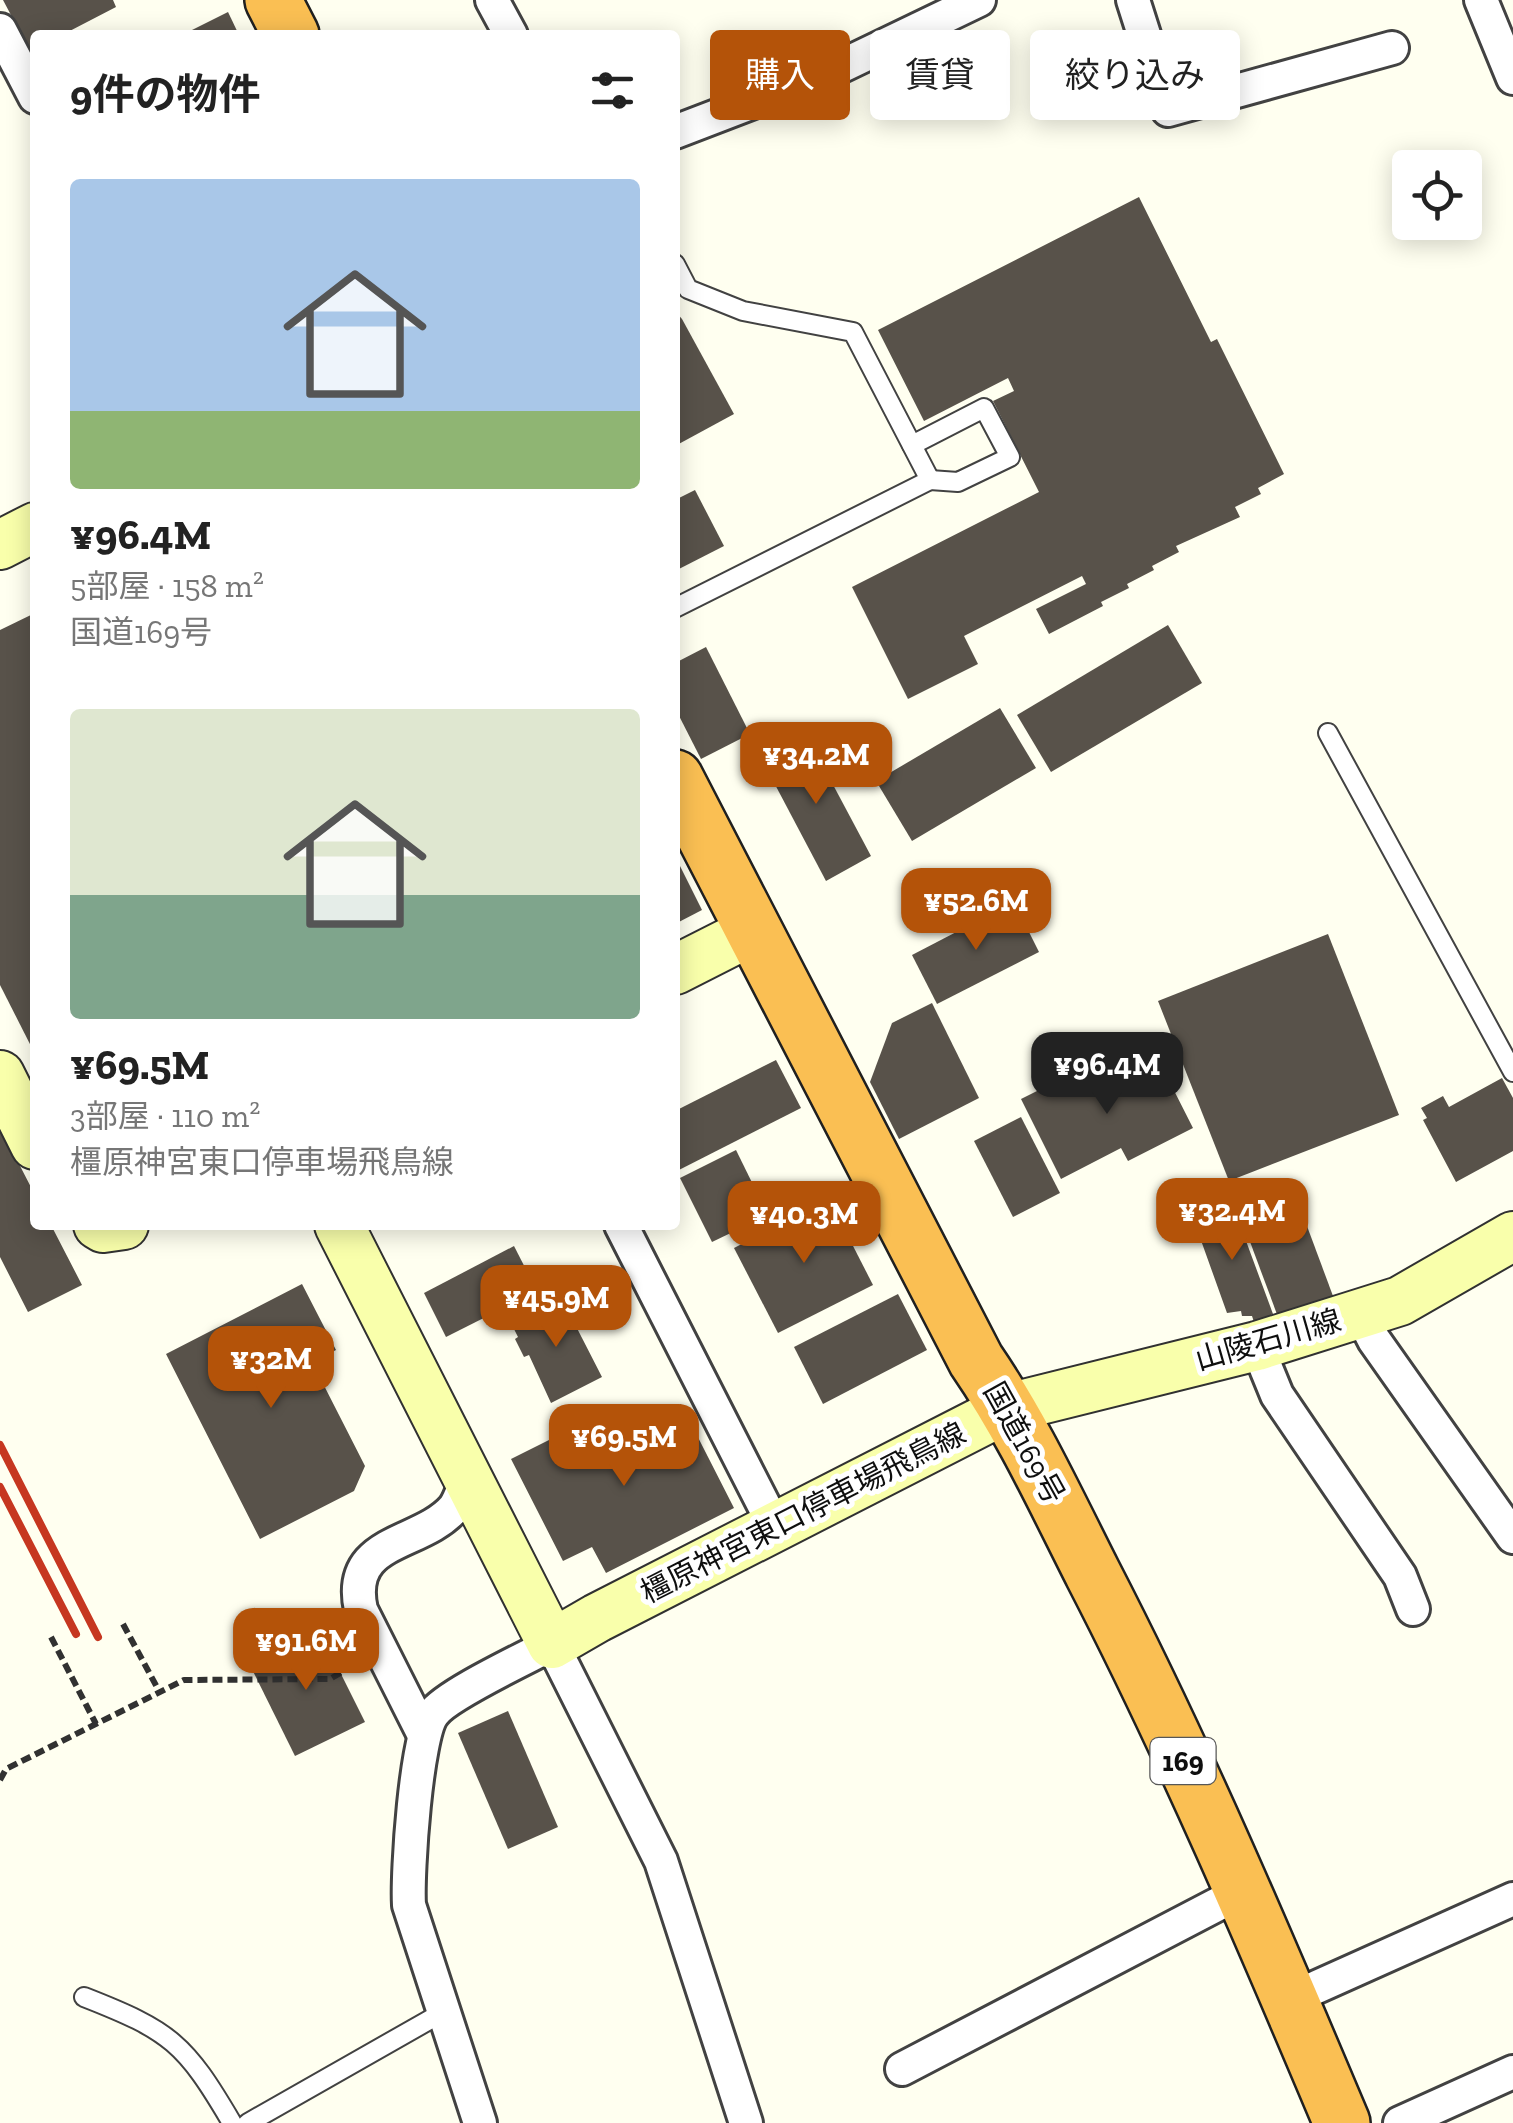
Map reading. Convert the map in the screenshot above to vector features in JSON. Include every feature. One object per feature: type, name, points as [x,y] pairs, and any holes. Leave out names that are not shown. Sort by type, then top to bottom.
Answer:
[{"type":"highway","points":[[274,0],[289,30]]},
{"type":"highway","name":"国道169号","points":[[680,788],[976,1360],[1008,1408],[1130,1645],[1243,1891],[1342,2123]]},
{"type":"main road","points":[[0,546],[30,530]]},
{"type":"main road","points":[[680,967],[754,930]]},
{"type":"main road","points":[[0,1075],[30,1135]]},
{"type":"main road","points":[[342,1230],[552,1644]]},
{"type":"main road","name":"山陵石川線","points":[[1008,1408],[1257,1346],[1400,1301],[1513,1236]]},
{"type":"main road","name":"橿原神宮東口停車場飛鳥線","points":[[552,1644],[1008,1408]]},
{"type":"main road","points":[[529,1598],[597,1618]]},
{"type":"street","points":[[492,0],[508,30]]},
{"type":"street","points":[[680,130],[821,76],[979,0]]},
{"type":"street","points":[[1133,0],[1168,110],[1392,48]]},
{"type":"street","points":[[1481,0],[1513,78]]},
{"type":"street","points":[[0,30],[30,87]]},
{"type":"street","points":[[623,1230],[774,1527]]},
{"type":"street","points":[[1360,1312],[1374,1340],[1513,1537]]},
{"type":"street","points":[[1257,1346],[1277,1395],[1400,1576],[1413,1610]]},
{"type":"street","points":[[424,1735],[361,1610],[357,1590],[360,1572],[392,1543],[438,1521],[456,1506],[467,1479]]},
{"type":"street","points":[[480,2123],[409,1904],[407,1876],[424,1735],[433,1712],[552,1644],[661,1861],[746,2123]]},
{"type":"street","points":[[391,1668],[407,1680],[442,1694],[466,1690]]},
{"type":"street","points":[[902,2069],[1243,1891]]},
{"type":"street","points":[[1290,1999],[1513,1899]]},
{"type":"street","points":[[1400,2123],[1513,2072]]},
{"type":"lane","points":[[680,273],[688,288],[744,310],[853,332],[930,480]]},
{"type":"lane","points":[[680,605],[930,480],[958,482],[1010,458],[984,408],[912,445]]},
{"type":"lane","points":[[1328,733],[1513,1072]]},
{"type":"lane","points":[[84,1997],[156,2027],[176,2043],[208,2082],[232,2123]]},
{"type":"lane","points":[[255,2121],[445,2011]]},
{"type":"path","points":[[252,1609],[262,1630],[276,1623],[336,1630]]},
{"type":"path","points":[[123,1624],[159,1692]]},
{"type":"path","points":[[51,1637],[96,1724]]},
{"type":"path","points":[[0,1780],[3,1767],[184,1680],[330,1679],[354,1665]]},
{"type":"building","points":[[3,0],[113,0],[116,7],[72,30],[30,30],[30,51]]},
{"type":"building","points":[[228,12],[237,30],[192,30]]},
{"type":"building","points":[[1139,197],[1211,342],[1217,339],[1284,474],[1258,488],[1261,494],[1235,507],[1240,517],[1176,546],[1179,552],[1127,584],[1129,588],[1049,634],[1036,609],[1086,584],[1082,576],[964,636],[978,664],[908,699],[852,587],[1039,492],[993,401],[1014,391],[1008,378],[924,421],[878,330]]},
{"type":"building","points":[[680,317],[682,319],[734,414],[680,443]]},
{"type":"building","points":[[695,490],[724,546],[680,568],[680,498]]},
{"type":"building","points":[[30,615],[30,1044],[0,985],[0,630]]},
{"type":"building","points":[[1168,625],[1202,683],[1051,772],[1017,715]]},
{"type":"building","points":[[706,647],[750,734],[701,759],[680,718],[680,660]]},
{"type":"building","points":[[1000,708],[1036,768],[912,841],[876,781]]},
{"type":"building","points":[[806,734],[871,856],[826,881],[761,758]]},
{"type":"building","points":[[680,866],[702,910],[680,921]]},
{"type":"building","points":[[1014,902],[1039,952],[937,1004],[912,955]]},
{"type":"building","points":[[1328,934],[1399,1115],[1229,1181],[1158,1001]]},
{"type":"building","points":[[932,1003],[979,1098],[899,1139],[870,1082],[892,1023]]},
{"type":"building","points":[[1157,1057],[1193,1128],[1128,1161],[1121,1148],[1061,1179],[1021,1099],[1053,1083],[1059,1093],[1091,1076],[1097,1087]]},
{"type":"building","points":[[776,1060],[801,1108],[680,1169],[680,1108]]},
{"type":"building","points":[[1502,1078],[1513,1098],[1513,1151],[1456,1182],[1423,1120],[1427,1118],[1421,1108],[1443,1096],[1449,1107]]},
{"type":"building","points":[[1021,1117],[1060,1193],[1013,1217],[974,1141]]},
{"type":"building","points":[[0,1127],[30,1185],[30,1230],[54,1230],[82,1285],[28,1312],[0,1257]]},
{"type":"building","points":[[736,1150],[768,1215],[712,1242],[680,1178]]},
{"type":"building","points":[[1291,1183],[1333,1296],[1278,1317],[1236,1204]]},
{"type":"building","points":[[829,1199],[873,1285],[778,1333],[734,1248]]},
{"type":"building","points":[[1232,1203],[1273,1314],[1254,1322],[1252,1316],[1242,1316],[1241,1311],[1227,1313],[1193,1218]]},
{"type":"building","points":[[514,1246],[537,1291],[446,1337],[424,1293]]},
{"type":"building","points":[[302,1284],[336,1350],[312,1362],[365,1466],[354,1491],[260,1539],[166,1354]]},
{"type":"building","points":[[898,1294],[927,1350],[823,1404],[794,1347]]},
{"type":"building","points":[[561,1297],[602,1377],[551,1403],[529,1355],[524,1357],[515,1339],[518,1337],[511,1323]]},
{"type":"building","points":[[681,1404],[734,1508],[606,1573],[592,1547],[563,1561],[511,1459],[569,1430],[581,1454]]},
{"type":"building","points":[[287,1638],[326,1644],[365,1722],[295,1756],[247,1659]]},
{"type":"building","points":[[508,1711],[558,1827],[508,1849],[458,1733]]},
{"type":"railway","points":[[0,1445],[98,1637]]},
{"type":"railway","points":[[0,1487],[76,1634]]}]
